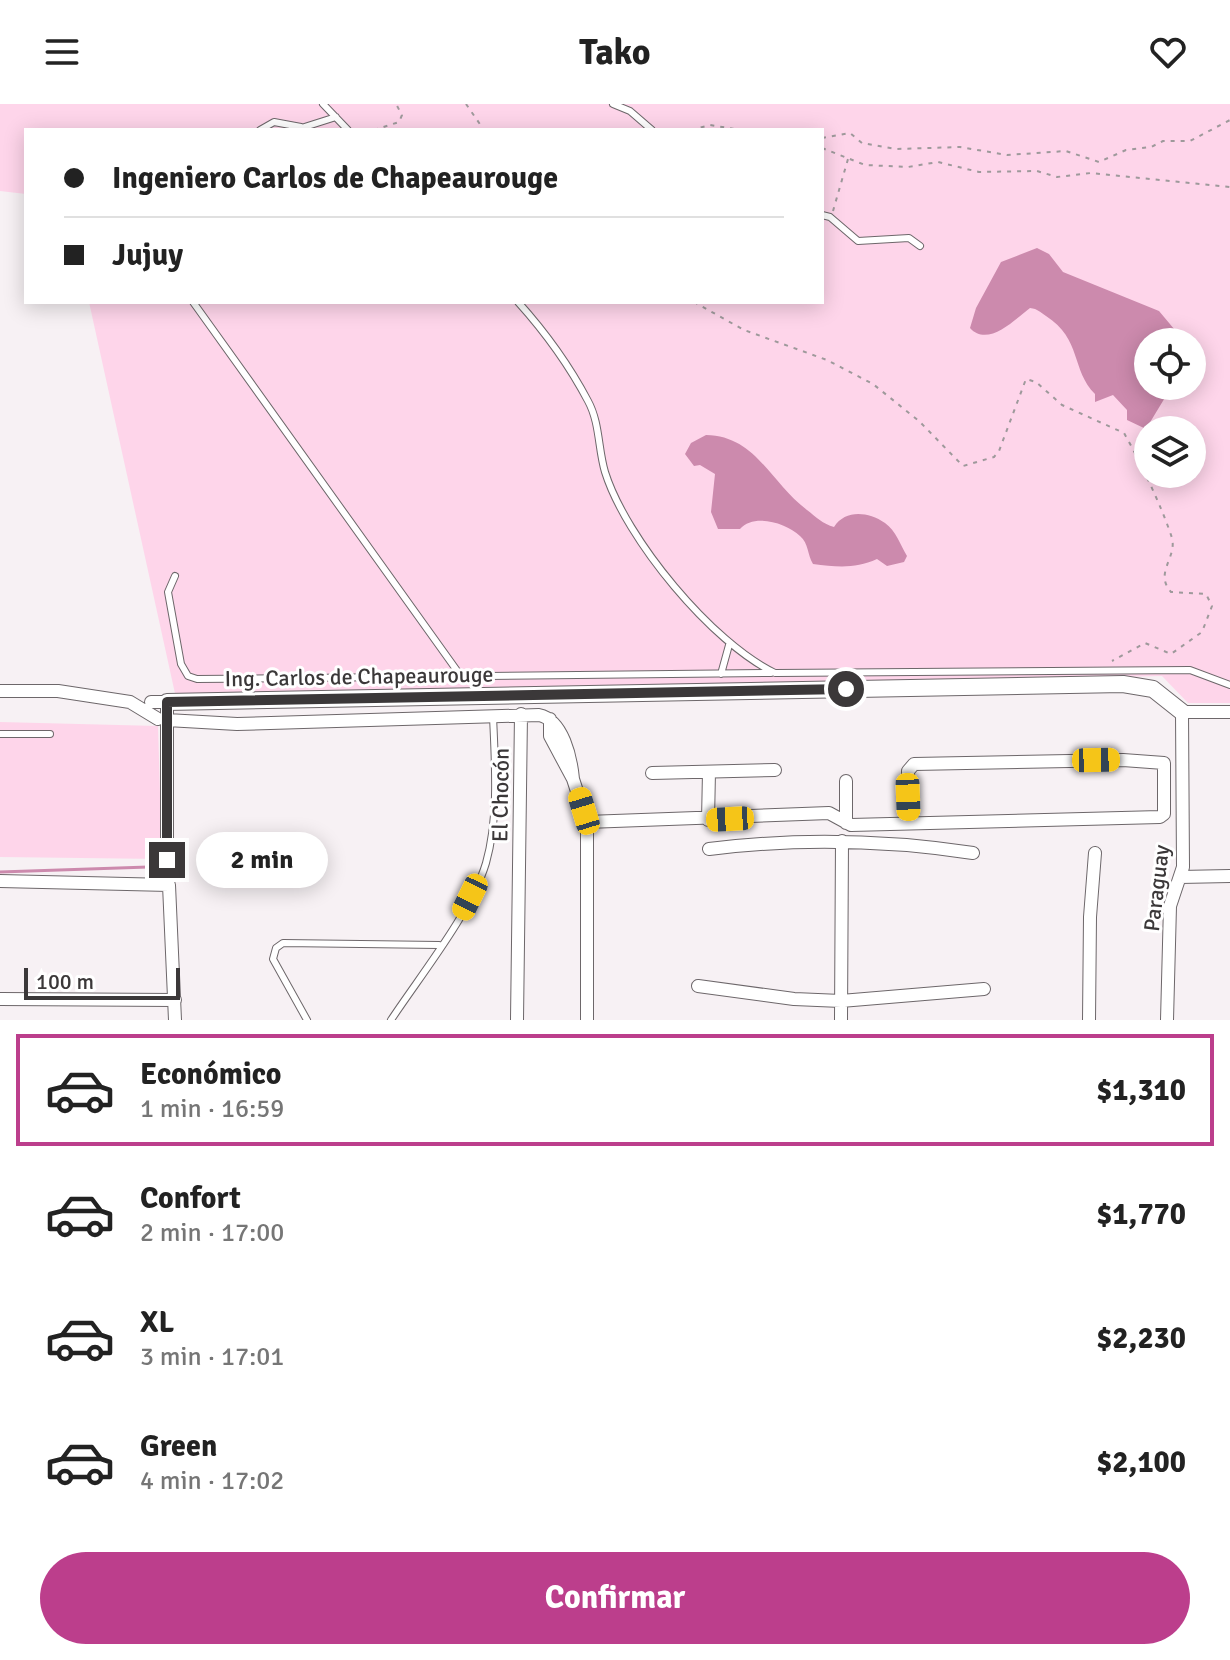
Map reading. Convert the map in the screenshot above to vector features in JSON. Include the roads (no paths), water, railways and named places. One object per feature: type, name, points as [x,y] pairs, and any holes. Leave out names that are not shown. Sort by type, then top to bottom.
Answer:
[{"type":"street","name":"Ing. Carlos de Chapeaurouge","points":[[159,702],[1123,684],[1153,689],[1182,712]]},
{"type":"street","points":[[0,691],[58,691],[130,702],[164,723],[237,724],[524,714],[550,719],[560,733],[587,822],[587,1020]]},
{"type":"street","points":[[159,702],[164,723],[175,1020]]},
{"type":"street","points":[[1182,712],[1230,712]]},
{"type":"street","name":"Paraguay","points":[[1167,1020],[1170,906],[1180,877],[1182,712]]},
{"type":"street","name":"El Chocón","points":[[517,1020],[524,714]]},
{"type":"street","points":[[587,822],[708,820],[829,813],[846,823],[909,823],[1160,817],[1164,814],[1164,763],[1123,760],[914,764],[908,771],[909,823]]},
{"type":"street","points":[[652,773],[775,770]]},
{"type":"street","points":[[708,820],[709,772]]},
{"type":"street","points":[[846,781],[846,823]]},
{"type":"street","points":[[841,1020],[842,841]]},
{"type":"street","points":[[709,849],[842,841],[973,853]]},
{"type":"street","points":[[1089,1020],[1090,917],[1095,853]]},
{"type":"street","points":[[0,881],[168,873]]},
{"type":"street","points":[[1180,877],[1230,876]]},
{"type":"street","points":[[698,986],[841,1001],[984,989]]},
{"type":"street","points":[[0,999],[175,1000]]},
{"type":"lane","points":[[323,104],[346,128]]},
{"type":"lane","points":[[613,104],[638,116],[650,128]]},
{"type":"lane","points":[[266,128],[282,122],[298,128],[336,117]]},
{"type":"lane","points":[[826,216],[858,241],[909,238],[920,246]]},
{"type":"lane","points":[[194,304],[463,679]]},
{"type":"lane","points":[[520,304],[541,328],[589,403],[606,474],[636,532],[664,573],[729,645],[775,673]]},
{"type":"lane","points":[[175,576],[168,592],[181,664],[188,676],[463,679],[1157,669],[1200,672],[1230,685]]},
{"type":"lane","points":[[721,674],[729,645]]},
{"type":"lane","points":[[391,1020],[439,945],[459,920],[486,861],[495,769],[493,716]]},
{"type":"lane","points":[[0,734],[50,734]]},
{"type":"lane","points":[[307,1020],[275,964],[273,954],[283,943],[439,945]]},
{"type":"waterway","points":[[0,872],[178,866]]}]
